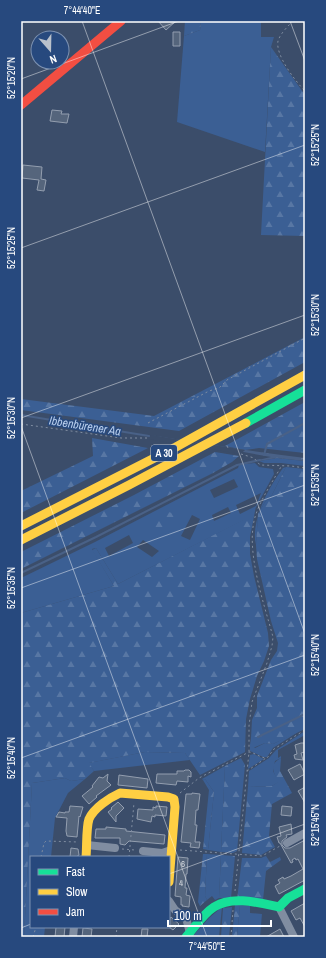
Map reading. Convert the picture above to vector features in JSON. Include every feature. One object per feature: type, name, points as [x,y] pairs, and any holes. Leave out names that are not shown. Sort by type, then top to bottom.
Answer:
[{"type":"main road","points":[[21,105],[120,21]]},
{"type":"main road","name":"A 30","points":[[21,526],[176,447],[305,375]]},
{"type":"main road","name":"A 30","points":[[21,540],[105,498],[305,390]]},
{"type":"main road","points":[[86,856],[89,820],[94,811],[113,796],[120,793],[168,797],[174,799],[175,807],[170,866]]},
{"type":"main road","points":[[188,935],[214,907],[221,903],[234,902],[264,904],[279,907],[288,898],[305,889]]},
{"type":"street","points":[[287,842],[305,832]]},
{"type":"street","points":[[87,845],[115,848]]},
{"type":"street","points":[[143,851],[162,852],[171,850]]},
{"type":"street","points":[[170,902],[175,910],[186,918],[202,919]]},
{"type":"street","points":[[279,907],[294,937]]},
{"type":"street","points":[[186,918],[188,935]]},
{"type":"path","points":[[294,21],[286,29],[278,41],[278,46],[279,52],[286,65],[305,91]]},
{"type":"path","points":[[148,423],[209,391],[219,388],[227,380],[305,338]]},
{"type":"path","points":[[21,424],[121,438],[148,438]]},
{"type":"path","points":[[227,446],[229,450]]},
{"type":"path","points":[[241,454],[255,459],[260,465],[282,465],[305,468]]},
{"type":"path","points":[[231,937],[249,752],[249,726],[252,702],[267,663],[273,637],[255,567],[253,546],[254,528],[256,515],[282,465]]},
{"type":"path","points":[[247,772],[267,758],[274,749],[305,730]]},
{"type":"path","points":[[174,799],[199,778],[249,752],[263,758],[267,758]]},
{"type":"path","points":[[129,856],[134,794]]},
{"type":"path","points":[[41,856],[44,842],[49,840],[80,842],[87,845]]},
{"type":"path","points":[[171,850],[262,856],[287,842]]},
{"type":"path","points":[[115,848],[143,851]]},
{"type":"green space","points":[[185,21],[201,21],[200,30],[184,36]]},
{"type":"green space","points":[[201,21],[261,21],[261,37],[274,37],[271,47],[265,152],[177,122],[184,36],[200,30]]},
{"type":"green space","points":[[271,47],[305,95],[305,236],[261,235]]},
{"type":"green space","points":[[305,337],[305,362],[179,431],[21,410],[21,399],[154,416]]},
{"type":"green space","points":[[305,402],[305,453],[259,448],[245,450],[225,446]]},
{"type":"green space","points":[[92,438],[148,448],[21,513],[21,491],[93,456]]},
{"type":"green space","points":[[215,452],[239,456],[213,473],[21,569],[21,552]]},
{"type":"green space","points":[[277,458],[305,461],[305,466],[281,463],[264,463],[259,461]]},
{"type":"green space","points":[[255,463],[259,467],[273,469],[274,474],[255,509],[256,507],[244,520],[118,584],[96,548],[92,549],[114,586],[21,613],[21,578],[95,542],[238,468],[239,465]],"holes":[[[234,479],[238,487],[214,498],[210,490]],[[261,493],[256,506],[240,514],[236,505]],[[228,507],[231,513],[214,521],[212,515]],[[192,515],[200,519],[190,540],[181,536]],[[129,535],[133,543],[109,556],[105,548]],[[143,540],[159,551],[152,557],[137,547]]]},
{"type":"green space","points":[[286,467],[271,497],[265,502],[260,511],[272,485],[283,468]]},
{"type":"green space","points":[[286,467],[305,469],[305,729],[273,744],[265,743],[253,748],[250,745],[252,720],[257,708],[257,696],[271,660],[277,651],[278,643],[271,621],[257,559],[256,545],[258,514],[265,502],[271,497]]},
{"type":"green space","points":[[256,506],[250,537],[250,554],[268,633],[269,646],[250,699],[246,719],[245,752],[200,775],[185,753],[145,752],[89,763],[94,771],[85,779],[71,781],[65,778],[32,783],[24,937],[21,937],[21,613],[114,586],[92,550],[96,548],[118,584],[243,520]]},
{"type":"green space","points":[[165,511],[172,513],[176,517],[175,528],[161,534],[155,533],[148,528],[151,518]]},
{"type":"green space","points":[[258,517],[256,545],[255,536]]},
{"type":"green space","points":[[301,730],[273,748],[267,757],[263,757],[250,751],[250,744],[255,748],[265,743],[273,744]]},
{"type":"green space","points":[[305,731],[305,735],[278,750],[278,758],[281,756],[281,758],[275,761],[273,771],[279,782],[272,786],[248,787],[249,771],[269,758],[276,750]]},
{"type":"green space","points":[[145,752],[185,753],[190,760],[94,771],[88,763]]},
{"type":"green space","points":[[254,754],[264,759],[248,769],[250,755]]},
{"type":"green space","points":[[241,758],[245,765],[237,851],[233,853],[221,852],[225,766]]},
{"type":"green space","points":[[281,758],[280,771],[292,793],[272,804],[269,836],[275,847],[261,855],[242,853],[248,787],[272,786],[278,782],[273,766],[274,763]]},
{"type":"green space","points":[[225,766],[221,852],[208,850],[214,792],[205,779],[202,779]]},
{"type":"green space","points":[[65,778],[71,781],[85,779],[68,793],[55,818],[51,856],[30,856],[30,928],[45,928],[44,937],[24,937],[32,783]]},
{"type":"green space","points":[[205,779],[214,792],[208,850],[203,849],[209,790],[203,780]]},
{"type":"green space","points":[[203,854],[207,854],[205,896],[207,900],[200,906],[198,902]]},
{"type":"green space","points":[[207,854],[221,855],[219,898],[215,900],[212,896],[207,900],[205,896]]},
{"type":"green space","points":[[221,855],[235,856],[231,898],[219,898]]},
{"type":"green space","points":[[266,856],[270,862],[280,857],[281,860],[266,871],[263,900],[237,900],[242,858],[261,858]]},
{"type":"green space","points":[[235,905],[240,905],[237,937],[232,937]]},
{"type":"green space","points":[[240,905],[250,906],[250,913],[262,914],[260,937],[237,937]]},
{"type":"green space","points":[[222,907],[219,937],[192,937],[209,918]]},
{"type":"green space","points":[[232,907],[229,937],[221,937],[223,908]]},
{"type":"water","points":[[150,435],[305,458],[305,461],[277,458],[259,461],[258,460],[271,457]]},
{"type":"pier","points":[[150,435],[245,450],[241,454],[147,439]]},
{"type":"building","points":[[158,21],[176,21],[166,30]]},
{"type":"building","points":[[173,32],[180,32],[180,46],[173,46]]},
{"type":"building","points":[[52,110],[62,111],[61,114],[69,114],[67,123],[50,121]]},
{"type":"building","points":[[23,165],[42,167],[41,179],[46,180],[44,191],[37,190],[39,180],[22,178]]},
{"type":"building","points":[[305,743],[305,752],[301,753],[303,760],[295,759],[294,755],[297,754],[295,745]]},
{"type":"building","points":[[300,764],[305,774],[294,780],[288,770]]},
{"type":"building","points":[[189,770],[191,772],[191,777],[188,776],[188,782],[177,781],[176,785],[156,783],[157,774],[177,774],[177,771]]},
{"type":"building","points":[[108,774],[107,781],[111,785],[96,796],[97,797],[89,804],[82,796],[93,787],[92,786],[99,777],[103,778]]},
{"type":"building","points":[[119,775],[148,779],[147,788],[118,785]]},
{"type":"building","points":[[305,787],[305,803],[298,791]]},
{"type":"building","points":[[186,794],[200,794],[198,810],[196,810],[195,825],[197,825],[195,842],[200,842],[199,848],[190,847],[191,843],[181,842]]},
{"type":"building","points":[[118,802],[124,808],[116,816],[116,822],[108,812]]},
{"type":"building","points":[[70,806],[83,807],[80,817],[79,816],[77,837],[67,836],[67,818],[56,817],[59,812],[69,812]]},
{"type":"building","points":[[156,806],[167,807],[166,816],[152,816],[151,822],[137,819],[138,809],[153,810],[153,807],[156,808]]},
{"type":"building","points":[[282,806],[292,807],[291,816],[281,815]]},
{"type":"building","points":[[291,824],[292,834],[286,835],[287,837],[282,841],[282,845],[285,848],[290,848],[305,840],[305,880],[279,894],[275,886],[280,883],[278,880],[283,877],[284,879],[291,876],[303,869],[298,859],[296,860],[295,858],[291,863],[277,837],[281,836],[279,827]]},
{"type":"building","points":[[106,827],[126,829],[126,831],[165,835],[164,844],[129,841],[125,845],[120,844],[120,838],[95,838],[96,829],[106,829]]},
{"type":"building","points":[[71,848],[78,849],[79,855],[70,856]]},
{"type":"building","points":[[178,857],[188,858],[185,888],[187,888],[186,895],[190,896],[189,907],[182,906],[181,897],[175,896]]},
{"type":"building","points":[[305,903],[305,927],[300,918],[296,920],[291,911]]},
{"type":"building","points":[[171,917],[179,924],[173,930],[170,928]]},
{"type":"building","points":[[56,928],[65,928],[64,937],[55,937]]},
{"type":"building","points":[[83,928],[92,929],[91,937],[82,937]]},
{"type":"building","points":[[142,929],[148,929],[147,937],[141,937]]},
{"type":"building","points":[[280,929],[284,937],[266,937]]},
{"type":"waterway","name":"Ibbenbürener Aa","points":[[21,415],[149,436]]},
{"type":"waterway","points":[[264,455],[267,444],[305,423]]},
{"type":"waterway","points":[[21,573],[96,537],[237,465],[260,460]]},
{"type":"waterway","points":[[258,737],[305,714]]},
{"type":"traffic: fast","points":[[246,423],[305,390]]},
{"type":"traffic: fast","points":[[186,937],[206,913],[221,903],[229,901],[246,901],[279,907],[288,898],[305,889]]},
{"type":"traffic: slow","points":[[21,526],[176,447],[305,375]]},
{"type":"traffic: slow","points":[[21,540],[246,423]]},
{"type":"traffic: slow","points":[[86,856],[89,819],[94,811],[102,804],[120,793],[168,797],[174,799],[175,807],[170,870]]},
{"type":"traffic: jam","points":[[21,105],[121,21]]}]
